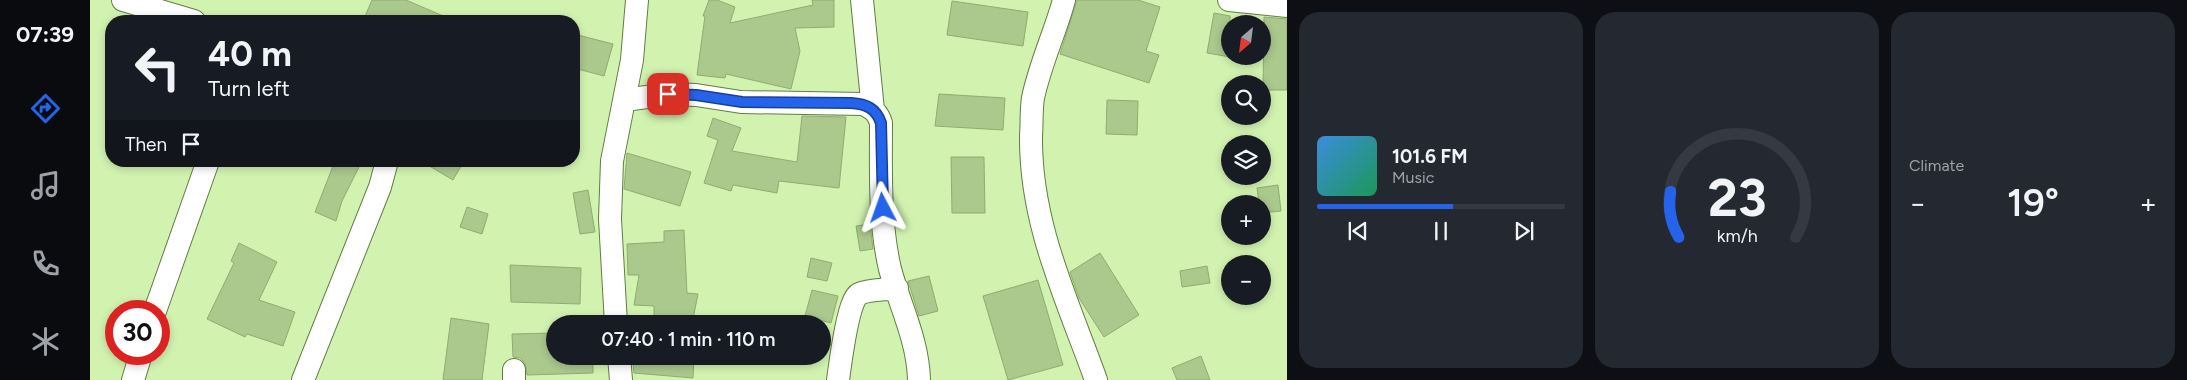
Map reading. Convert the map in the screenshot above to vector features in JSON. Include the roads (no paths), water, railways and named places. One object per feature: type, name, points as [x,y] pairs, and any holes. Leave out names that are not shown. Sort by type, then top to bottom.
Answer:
[{"type":"street","points":[[123,0],[174,15]]},
{"type":"street","points":[[615,315],[610,220],[612,161],[632,60],[637,0]]},
{"type":"street","points":[[862,0],[873,110]]},
{"type":"street","points":[[1064,0],[1039,75],[1033,100],[1031,156],[1040,223],[1051,263],[1096,380]]},
{"type":"street","points":[[1229,0],[1287,6]]},
{"type":"street","points":[[625,100],[668,94],[696,95],[742,102],[857,103],[873,110],[878,115],[881,123],[881,192],[890,268],[915,344],[919,380]]},
{"type":"street","points":[[159,300],[206,167]]},
{"type":"street","points":[[303,380],[376,196],[385,167]]},
{"type":"street","points":[[838,380],[844,339],[855,298],[860,293],[897,288]]},
{"type":"street","points":[[133,380],[138,365]]},
{"type":"street","points":[[620,365],[622,380]]}]
